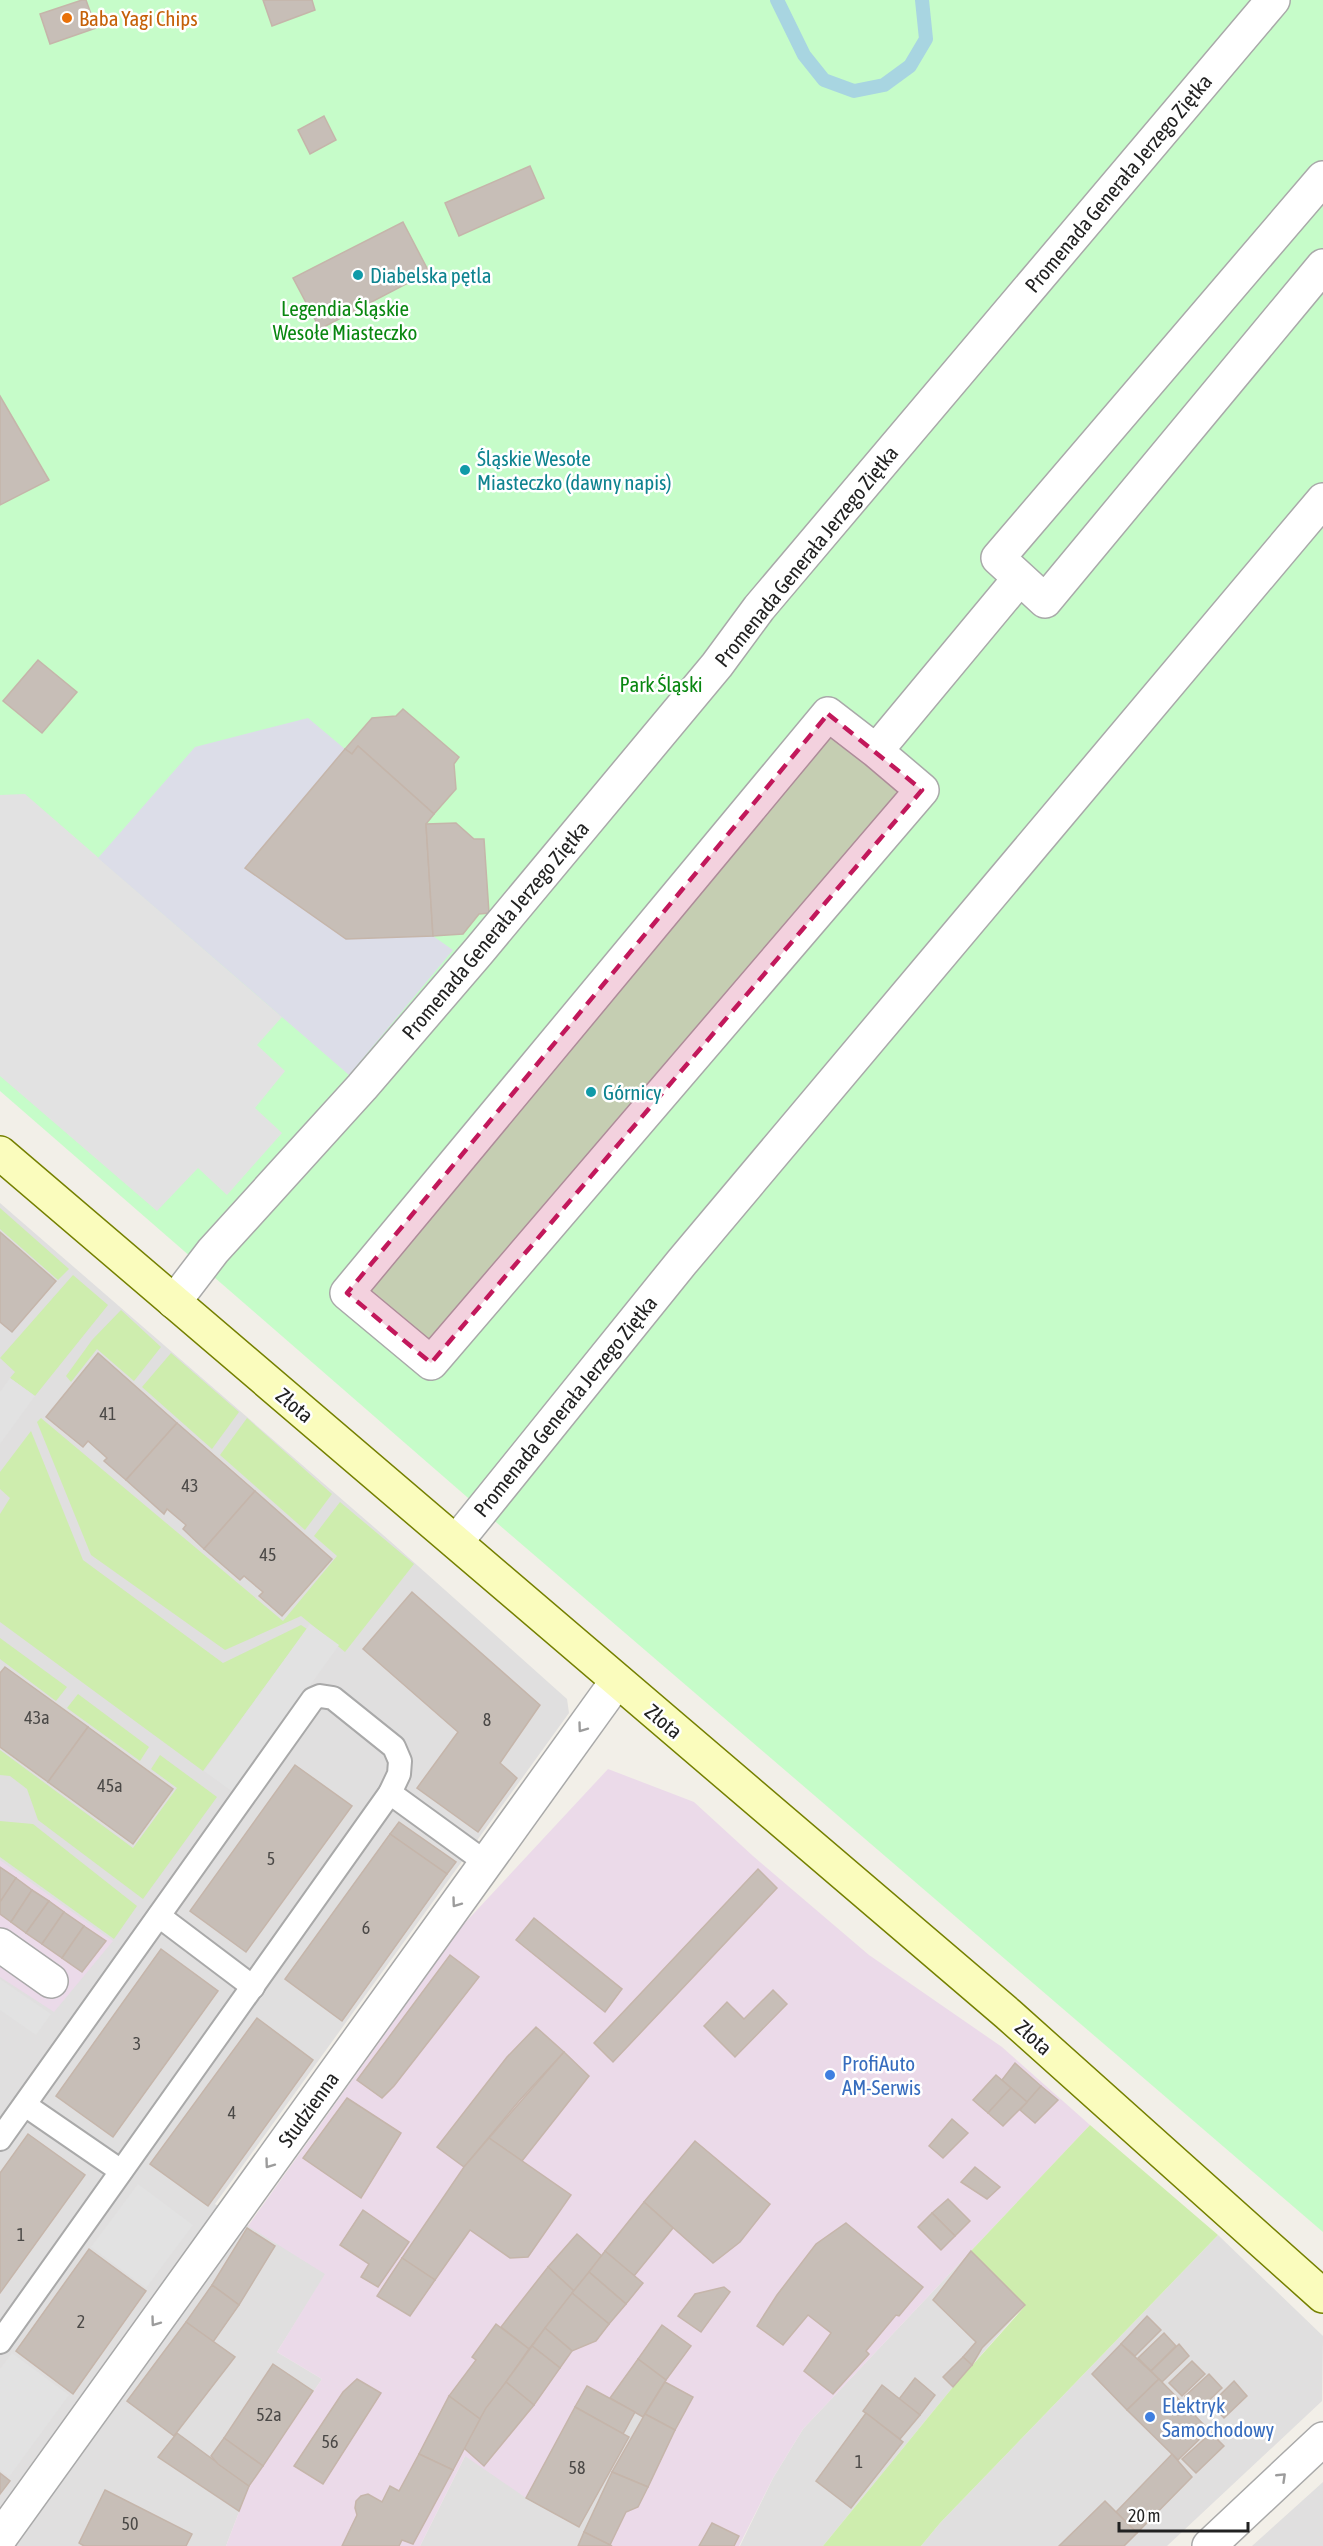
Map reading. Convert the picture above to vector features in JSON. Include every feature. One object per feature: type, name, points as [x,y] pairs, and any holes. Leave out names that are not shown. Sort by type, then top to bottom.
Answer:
[{"type":"street","name":"Promenada Generała Jerzego Ziętka","points":[[174,1302],[213,1251],[381,1050],[478,952],[717,665],[759,608],[1273,0]]},
{"type":"street","points":[[1323,178],[998,558],[1045,601],[1323,266]]},
{"type":"street","name":"Promenada Generała Jerzego Ziętka","points":[[456,1542],[688,1254],[1323,500]]},
{"type":"street","points":[[876,751],[1019,579]]},
{"type":"street","points":[[828,714],[876,751],[922,790],[431,1364],[347,1293],[828,714]]},
{"type":"street","name":"Złota","points":[[0,1153],[1008,2014],[1323,2296]]},
{"type":"street","name":"Studzienna","points":[[0,2538],[617,1681]]},
{"type":"street","points":[[0,1945],[51,1981]]},
{"type":"street","points":[[1209,2546],[1323,2439]]},
{"type":"lane","points":[[0,2139],[313,1699],[320,1696],[333,1698],[394,1747],[400,1761],[399,1774],[390,1794],[0,2342]]},
{"type":"lane","points":[[390,1794],[485,1862]]},
{"type":"lane","points":[[159,1916],[254,1987]]},
{"type":"lane","points":[[25,2105],[121,2171]]},
{"type":"highlighted area","points":[[828,714],[922,790],[431,1363],[347,1293]]},
{"type":"shaded area","points":[[308,718],[345,749],[245,868],[346,939],[433,936],[453,950],[349,1075],[98,858],[195,747]]},
{"type":"shaded area","points":[[25,794],[282,1017],[257,1045],[285,1071],[255,1108],[282,1133],[227,1195],[198,1168],[157,1211],[0,1076],[0,795]]},
{"type":"shaded area","points":[[0,1203],[390,1541],[567,1699],[569,1713],[215,2204],[326,2274],[277,2352],[322,2379],[249,2486],[226,2546],[0,2546]]},
{"type":"shaded area","points":[[10,1378],[35,1396],[0,1444],[0,1392]]},
{"type":"shaded area","points":[[310,1624],[339,1645],[233,1792],[204,1771]]},
{"type":"shaded area","points":[[608,1769],[694,1802],[753,1856],[869,1955],[1002,2047],[1090,2125],[803,2429],[773,2478],[739,2546],[578,2546],[612,2471],[643,2417],[587,2386],[526,2498],[465,2456],[420,2546],[226,2546],[249,2486],[322,2379],[277,2352],[325,2274],[248,2226],[462,1926]]},
{"type":"shaded area","points":[[0,1860],[113,1941],[54,2012],[0,1977]]},
{"type":"shaded area","points":[[0,1979],[51,2014],[36,2035],[0,2010]]},
{"type":"shaded area","points":[[138,2184],[193,2225],[146,2288],[91,2247]]},
{"type":"shaded area","points":[[1218,2235],[1323,2336],[1322,2401],[1167,2546],[921,2546],[940,2523]]},
{"type":"shaded area","points":[[971,2251],[1025,2305],[953,2387],[823,2546],[740,2546],[773,2478],[803,2429]]},
{"type":"shaded area","points":[[12,2353],[69,2395],[9,2477],[0,2470],[0,2369]]},
{"type":"shaded area","points":[[587,2386],[643,2417],[612,2471],[578,2546],[420,2546],[465,2456]]},
{"type":"shaded area","points":[[1323,2482],[1323,2546],[1252,2546]]},
{"type":"green space","name":"Park Śląski","points":[[0,0],[1323,0],[1323,2232],[490,1517],[0,1091]]},
{"type":"green space","points":[[0,1208],[69,1269],[58,1280],[0,1229]]},
{"type":"green space","points":[[73,1275],[108,1305],[35,1396],[10,1378],[15,1372],[0,1358]]},
{"type":"green space","points":[[121,1310],[161,1347],[134,1381],[97,1349],[71,1382],[66,1376],[92,1340]]},
{"type":"green space","points":[[171,1353],[239,1412],[212,1449],[142,1387]]},
{"type":"green space","points":[[41,1418],[283,1621],[337,1556],[314,1536],[340,1502],[414,1564],[345,1652],[301,1616],[225,1650],[91,1555],[37,1422]]},
{"type":"green space","points":[[247,1418],[332,1494],[305,1530],[220,1455]]},
{"type":"green space","points":[[31,1431],[83,1560],[223,1663],[301,1625],[307,1629],[203,1771],[0,1622],[0,1514],[10,1498],[0,1489],[0,1472]]},
{"type":"green space","points":[[0,1638],[67,1687],[56,1701],[0,1659]]},
{"type":"green space","points":[[78,1694],[149,1747],[140,1761],[67,1708]]},
{"type":"green space","points":[[0,1750],[133,1848],[177,1788],[151,1769],[160,1755],[217,1797],[143,1899],[38,1820],[27,1789],[10,1776],[0,1775]]},
{"type":"green space","points":[[0,1821],[33,1824],[137,1906],[114,1939],[0,1857]]},
{"type":"green space","points":[[1090,2125],[1218,2235],[940,2523],[921,2546],[823,2546],[953,2387],[1025,2306],[971,2251]]},
{"type":"building","points":[[86,0],[96,28],[50,44],[40,14]]},
{"type":"building","points":[[263,0],[312,0],[315,10],[272,26]]},
{"type":"building","points":[[324,116],[336,140],[310,154],[298,130]]},
{"type":"building","points":[[530,166],[544,198],[459,236],[445,203]]},
{"type":"building","points":[[403,222],[429,272],[320,329],[293,278]]},
{"type":"building","points":[[0,396],[49,480],[0,505]]},
{"type":"building","points":[[38,660],[77,692],[42,733],[3,701]]},
{"type":"building","points":[[403,709],[459,757],[454,764],[456,789],[434,814],[358,746],[352,754],[345,749],[372,718],[396,716]]},
{"type":"building","points":[[358,746],[434,814],[426,824],[433,936],[346,939],[245,868],[345,749],[352,754]]},
{"type":"building","points":[[456,823],[474,839],[484,839],[489,913],[479,914],[463,934],[433,936],[426,824]]},
{"type":"building","points":[[0,1232],[56,1281],[12,1332],[0,1322]]},
{"type":"building","points":[[98,1353],[177,1423],[126,1480],[104,1461],[107,1458],[88,1441],[83,1447],[46,1417]]},
{"type":"building","points":[[177,1423],[255,1491],[204,1549],[183,1529],[186,1525],[167,1509],[164,1514],[126,1480]]},
{"type":"building","points":[[255,1491],[332,1559],[282,1616],[259,1596],[263,1592],[244,1576],[240,1580],[204,1549]]},
{"type":"building","points":[[412,1592],[540,1705],[500,1763],[517,1778],[478,1832],[417,1788],[458,1732],[363,1649]]},
{"type":"building","points":[[5,1667],[88,1727],[48,1782],[0,1747],[0,1673]]},
{"type":"building","points":[[88,1727],[173,1789],[133,1844],[48,1782]]},
{"type":"building","points":[[295,1765],[352,1806],[246,1952],[190,1911]]},
{"type":"building","points":[[399,1822],[456,1862],[447,1874],[390,1834]]},
{"type":"building","points":[[390,1834],[447,1874],[342,2021],[285,1979]]},
{"type":"building","points":[[0,1867],[16,1878],[0,1902]]},
{"type":"building","points":[[758,1869],[777,1888],[613,2062],[594,2043]]},
{"type":"building","points":[[16,1878],[32,1890],[11,1922],[0,1914],[0,1902]]},
{"type":"building","points":[[32,1890],[49,1901],[26,1933],[11,1922]]},
{"type":"building","points":[[49,1901],[64,1912],[42,1944],[26,1933]]},
{"type":"building","points":[[64,1912],[84,1926],[62,1958],[42,1944]]},
{"type":"building","points":[[534,1918],[622,1989],[605,2012],[516,1940]]},
{"type":"building","points":[[84,1926],[106,1941],[82,1972],[62,1958]]},
{"type":"building","points":[[161,1949],[218,1991],[113,2137],[56,2096]]},
{"type":"building","points":[[450,1955],[479,1977],[394,2086],[382,2098],[357,2080]]},
{"type":"building","points":[[773,1990],[787,2004],[735,2057],[704,2026],[727,2002],[744,2019]]},
{"type":"building","points":[[257,2018],[313,2060],[208,2206],[150,2164]]},
{"type":"building","points":[[536,2027],[564,2052],[519,2101],[464,2167],[437,2147],[507,2057]]},
{"type":"building","points":[[564,2052],[589,2076],[522,2161],[489,2138]]},
{"type":"building","points":[[1015,2063],[1041,2086],[1027,2102],[1002,2080]]},
{"type":"building","points":[[996,2075],[1011,2088],[988,2113],[973,2100]]},
{"type":"building","points":[[1041,2086],[1058,2100],[1035,2123],[1020,2110]]},
{"type":"building","points":[[1011,2088],[1027,2102],[1003,2126],[988,2113]]},
{"type":"building","points":[[347,2098],[401,2133],[361,2198],[303,2158]]},
{"type":"building","points":[[952,2119],[968,2133],[943,2158],[929,2146]]},
{"type":"building","points":[[28,2134],[85,2175],[0,2293],[0,2173]]},
{"type":"building","points":[[489,2138],[571,2195],[528,2257],[510,2258],[470,2230],[435,2280],[402,2258],[464,2167]]},
{"type":"building","points":[[695,2141],[770,2204],[740,2242],[713,2263],[644,2202]]},
{"type":"building","points":[[975,2167],[1000,2187],[987,2199],[961,2182]]},
{"type":"building","points":[[948,2199],[970,2221],[955,2236],[932,2213]]},
{"type":"building","points":[[644,2202],[673,2228],[634,2276],[605,2251]]},
{"type":"building","points":[[363,2210],[409,2242],[378,2287],[361,2277],[369,2264],[340,2245]]},
{"type":"building","points":[[932,2213],[955,2236],[941,2250],[918,2227]]},
{"type":"building","points":[[846,2223],[923,2287],[899,2316],[896,2315],[866,2351],[869,2354],[833,2394],[804,2371],[831,2333],[808,2315],[783,2345],[757,2326],[777,2295],[816,2244]]},
{"type":"building","points":[[247,2228],[275,2246],[239,2305],[212,2285]]},
{"type":"building","points":[[577,2234],[602,2256],[574,2291],[548,2267]]},
{"type":"building","points":[[89,2249],[146,2291],[73,2394],[16,2351]]},
{"type":"building","points":[[605,2251],[643,2283],[626,2304],[589,2272]]},
{"type":"building","points":[[971,2251],[1025,2305],[982,2348],[972,2365],[963,2357],[976,2342],[933,2300]]},
{"type":"building","points":[[402,2258],[435,2280],[410,2316],[377,2296]]},
{"type":"building","points":[[548,2267],[574,2291],[529,2349],[501,2327]]},
{"type":"building","points":[[589,2272],[626,2304],[609,2324],[572,2293]]},
{"type":"building","points":[[212,2285],[239,2305],[213,2342],[186,2322]]},
{"type":"building","points":[[724,2287],[730,2292],[701,2332],[678,2316],[695,2294]]},
{"type":"building","points":[[572,2293],[609,2324],[596,2341],[572,2351],[545,2328]]},
{"type":"building","points":[[1147,2316],[1161,2330],[1135,2356],[1121,2344]]},
{"type":"building","points":[[186,2322],[235,2357],[174,2436],[127,2401]]},
{"type":"building","points":[[496,2324],[529,2349],[480,2419],[449,2396],[476,2360],[472,2357]]},
{"type":"building","points":[[662,2325],[691,2346],[666,2380],[638,2359]]},
{"type":"building","points":[[545,2328],[572,2351],[560,2368],[532,2346]]},
{"type":"building","points":[[1164,2333],[1176,2346],[1151,2371],[1138,2358]]},
{"type":"building","points":[[1121,2344],[1159,2379],[1127,2410],[1092,2374]]},
{"type":"building","points":[[1179,2344],[1189,2356],[1162,2382],[1151,2371]]},
{"type":"building","points":[[532,2346],[560,2368],[534,2405],[506,2382]]},
{"type":"building","points":[[963,2357],[972,2365],[953,2387],[943,2377]]},
{"type":"building","points":[[638,2359],[666,2380],[643,2417],[610,2398]]},
{"type":"building","points":[[1192,2361],[1205,2374],[1182,2396],[1169,2383]]},
{"type":"building","points":[[273,2364],[313,2391],[263,2466],[224,2438]]},
{"type":"building","points":[[1209,2374],[1222,2388],[1199,2410],[1185,2396]]},
{"type":"building","points":[[915,2378],[935,2395],[920,2415],[899,2399]]},
{"type":"building","points":[[357,2379],[381,2393],[323,2484],[294,2466],[343,2392]]},
{"type":"building","points":[[1159,2379],[1209,2430],[1178,2460],[1127,2410]]},
{"type":"building","points":[[1234,2381],[1247,2396],[1224,2418],[1211,2404]]},
{"type":"building","points":[[506,2382],[534,2405],[484,2466],[464,2448],[486,2408]]},
{"type":"building","points":[[665,2382],[693,2397],[675,2430],[645,2414]]},
{"type":"building","points":[[882,2385],[920,2415],[900,2439],[863,2411]]},
{"type":"building","points":[[587,2386],[635,2412],[623,2434],[575,2407]]},
{"type":"building","points":[[449,2396],[480,2419],[453,2470],[419,2454]]},
{"type":"building","points":[[575,2407],[629,2437],[579,2527],[526,2498]]},
{"type":"building","points":[[866,2413],[903,2442],[851,2508],[816,2481]]},
{"type":"building","points":[[645,2414],[675,2430],[648,2487],[612,2472]]},
{"type":"building","points":[[177,2433],[249,2486],[239,2511],[158,2457]]},
{"type":"building","points":[[1211,2433],[1224,2446],[1196,2473],[1182,2459]]},
{"type":"building","points":[[224,2438],[263,2466],[249,2486],[218,2464],[211,2456]]},
{"type":"building","points":[[419,2454],[453,2470],[413,2544],[402,2540],[399,2546],[342,2546],[357,2515],[356,2501],[368,2494],[382,2502],[390,2486],[399,2491]]},
{"type":"building","points":[[1172,2454],[1192,2477],[1137,2533],[1116,2512]]},
{"type":"building","points":[[612,2472],[648,2487],[638,2507],[626,2512],[610,2545],[584,2532]]},
{"type":"building","points":[[0,2473],[10,2481],[0,2494]]},
{"type":"building","points":[[105,2490],[192,2534],[186,2546],[84,2546],[79,2543]]},
{"type":"building","points":[[1105,2501],[1137,2533],[1124,2546],[1059,2546]]},
{"type":"building","points":[[712,2523],[739,2536],[734,2546],[699,2546]]},
{"type":"building","points":[[584,2532],[612,2546],[578,2546]]},
{"type":"waterway","points":[[777,0],[804,55],[824,80],[854,91],[884,85],[910,66],[926,39],[922,0]]},
{"type":"place","name":"Baba Yagi Chips","points":[[67,18]]},
{"type":"place","name":"Diabelska pętla","points":[[358,275]]},
{"type":"place","name":"Śląskie Wesołe Miasteczko (dawny napis)","points":[[465,470]]},
{"type":"place","name":"Górnicy","points":[[591,1092]]},
{"type":"place","name":"ProfiAuto AM-Serwis","points":[[830,2075]]},
{"type":"place","name":"Elektryk Samochodowy","points":[[1150,2417]]},
{"type":"park label","name":"Legendia Śląskie Wesołe Miasteczko","points":[[345,320]]}]
